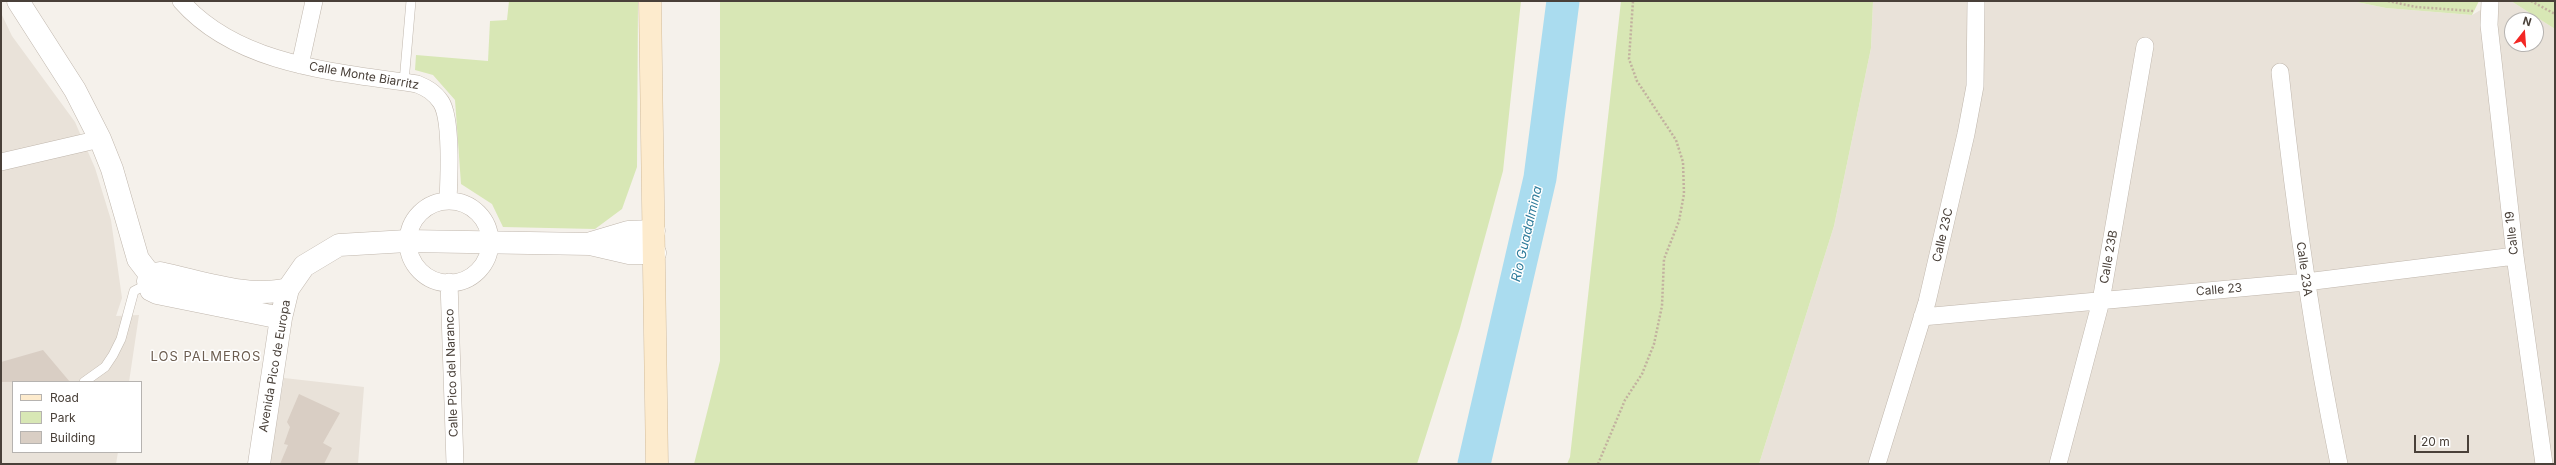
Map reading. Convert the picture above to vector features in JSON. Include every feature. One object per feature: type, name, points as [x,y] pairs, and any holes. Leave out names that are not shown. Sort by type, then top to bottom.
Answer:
[{"type":"main road","points":[[650,1],[657,464]]},
{"type":"street","points":[[18,1],[75,90],[100,139],[112,169],[138,259],[150,280],[151,290],[157,293],[281,318]]},
{"type":"street","name":"Calle Monte Biarritz","points":[[181,1],[191,12],[234,41],[300,65],[417,84],[431,90],[442,103],[446,119],[448,200]]},
{"type":"street","name":"Calle Monte Biarritz","points":[[300,65],[314,1]]},
{"type":"street","name":"Calle 23C","points":[[1877,464],[1922,317],[1953,192],[1975,86],[1976,1]]},
{"type":"street","name":"Calle 19","points":[[2484,3],[2489,25],[2515,256],[2544,464]]},
{"type":"street","name":"Calle 23B","points":[[2058,464],[2101,301],[2145,46]]},
{"type":"street","name":"Calle 23A","points":[[2280,72],[2293,191],[2306,282],[2319,366],[2339,464]]},
{"type":"street","points":[[1,162],[100,139]]},
{"type":"street","points":[[448,200],[473,208],[482,217],[488,229],[490,242],[486,260],[474,276],[462,281],[436,282],[424,276],[415,266],[409,255],[407,241],[409,229],[415,217],[424,208],[436,202],[448,200]]},
{"type":"street","points":[[590,244],[628,232],[654,231]]},
{"type":"street","points":[[407,241],[590,244],[628,253],[655,253]]},
{"type":"street","name":"Avenida Pico de Europa","points":[[259,464],[281,318],[288,289],[304,266],[339,245],[407,241]]},
{"type":"street","name":"Calle 23","points":[[1922,317],[2306,282],[2515,256]]},
{"type":"street","points":[[150,280],[160,273],[252,290],[275,292],[288,289]]},
{"type":"street","name":"Calle Pico del Naranco","points":[[449,282],[455,464]]},
{"type":"lane","points":[[404,82],[411,1]]},
{"type":"lane","points":[[85,381],[105,367],[121,339],[134,291],[150,280]]},
{"type":"path","points":[[1598,464],[1625,400],[1642,374],[1654,344],[1662,306],[1664,259],[1679,221],[1684,194],[1683,162],[1676,140],[1637,81],[1629,59],[1628,39],[1633,1]]},
{"type":"path","points":[[2388,1],[2416,7],[2474,11],[2484,3]]},
{"type":"path","points":[[2531,1],[2555,14]]},
{"type":"shaded area","points":[[1873,1],[2352,1],[2386,8],[2472,15],[2496,1],[2511,1],[2528,12],[2504,12],[2504,52],[2544,52],[2544,22],[2555,29],[2555,464],[1759,464],[1834,226],[1871,48]]},
{"type":"shaded area","points":[[1,13],[12,36],[75,122],[95,168],[111,220],[122,298],[116,316],[139,315],[129,381],[12,381],[12,453],[118,453],[116,464],[1,464]]},
{"type":"shaded area","points":[[284,378],[364,387],[358,464],[269,464]]},
{"type":"green space","points":[[509,1],[638,1],[637,167],[622,209],[595,229],[503,227],[492,204],[461,184],[455,100],[433,75],[415,70],[416,55],[488,61],[490,21],[507,20]]},
{"type":"green space","points":[[720,1],[1521,1],[1503,171],[1460,328],[1417,464],[694,464],[720,361]]},
{"type":"green space","points":[[1621,1],[1873,1],[1871,48],[1834,226],[1759,464],[1567,464],[1570,457]]},
{"type":"green space","points":[[2352,1],[2479,1],[2472,15],[2386,8]]},
{"type":"green space","points":[[2511,1],[2555,1],[2555,29],[2544,22],[2544,12],[2528,12]]},
{"type":"building","points":[[43,350],[69,381],[1,382],[1,362]]},
{"type":"building","points":[[299,394],[340,413],[323,443],[332,448],[324,464],[280,464],[288,445],[284,444],[290,427],[287,422]]},
{"type":"waterway","name":"Rio Guadalmina","points":[[1474,464],[1540,178],[1563,1]]},
{"type":"district","name":"LOS PALMEROS","points":[[206,357]]}]
